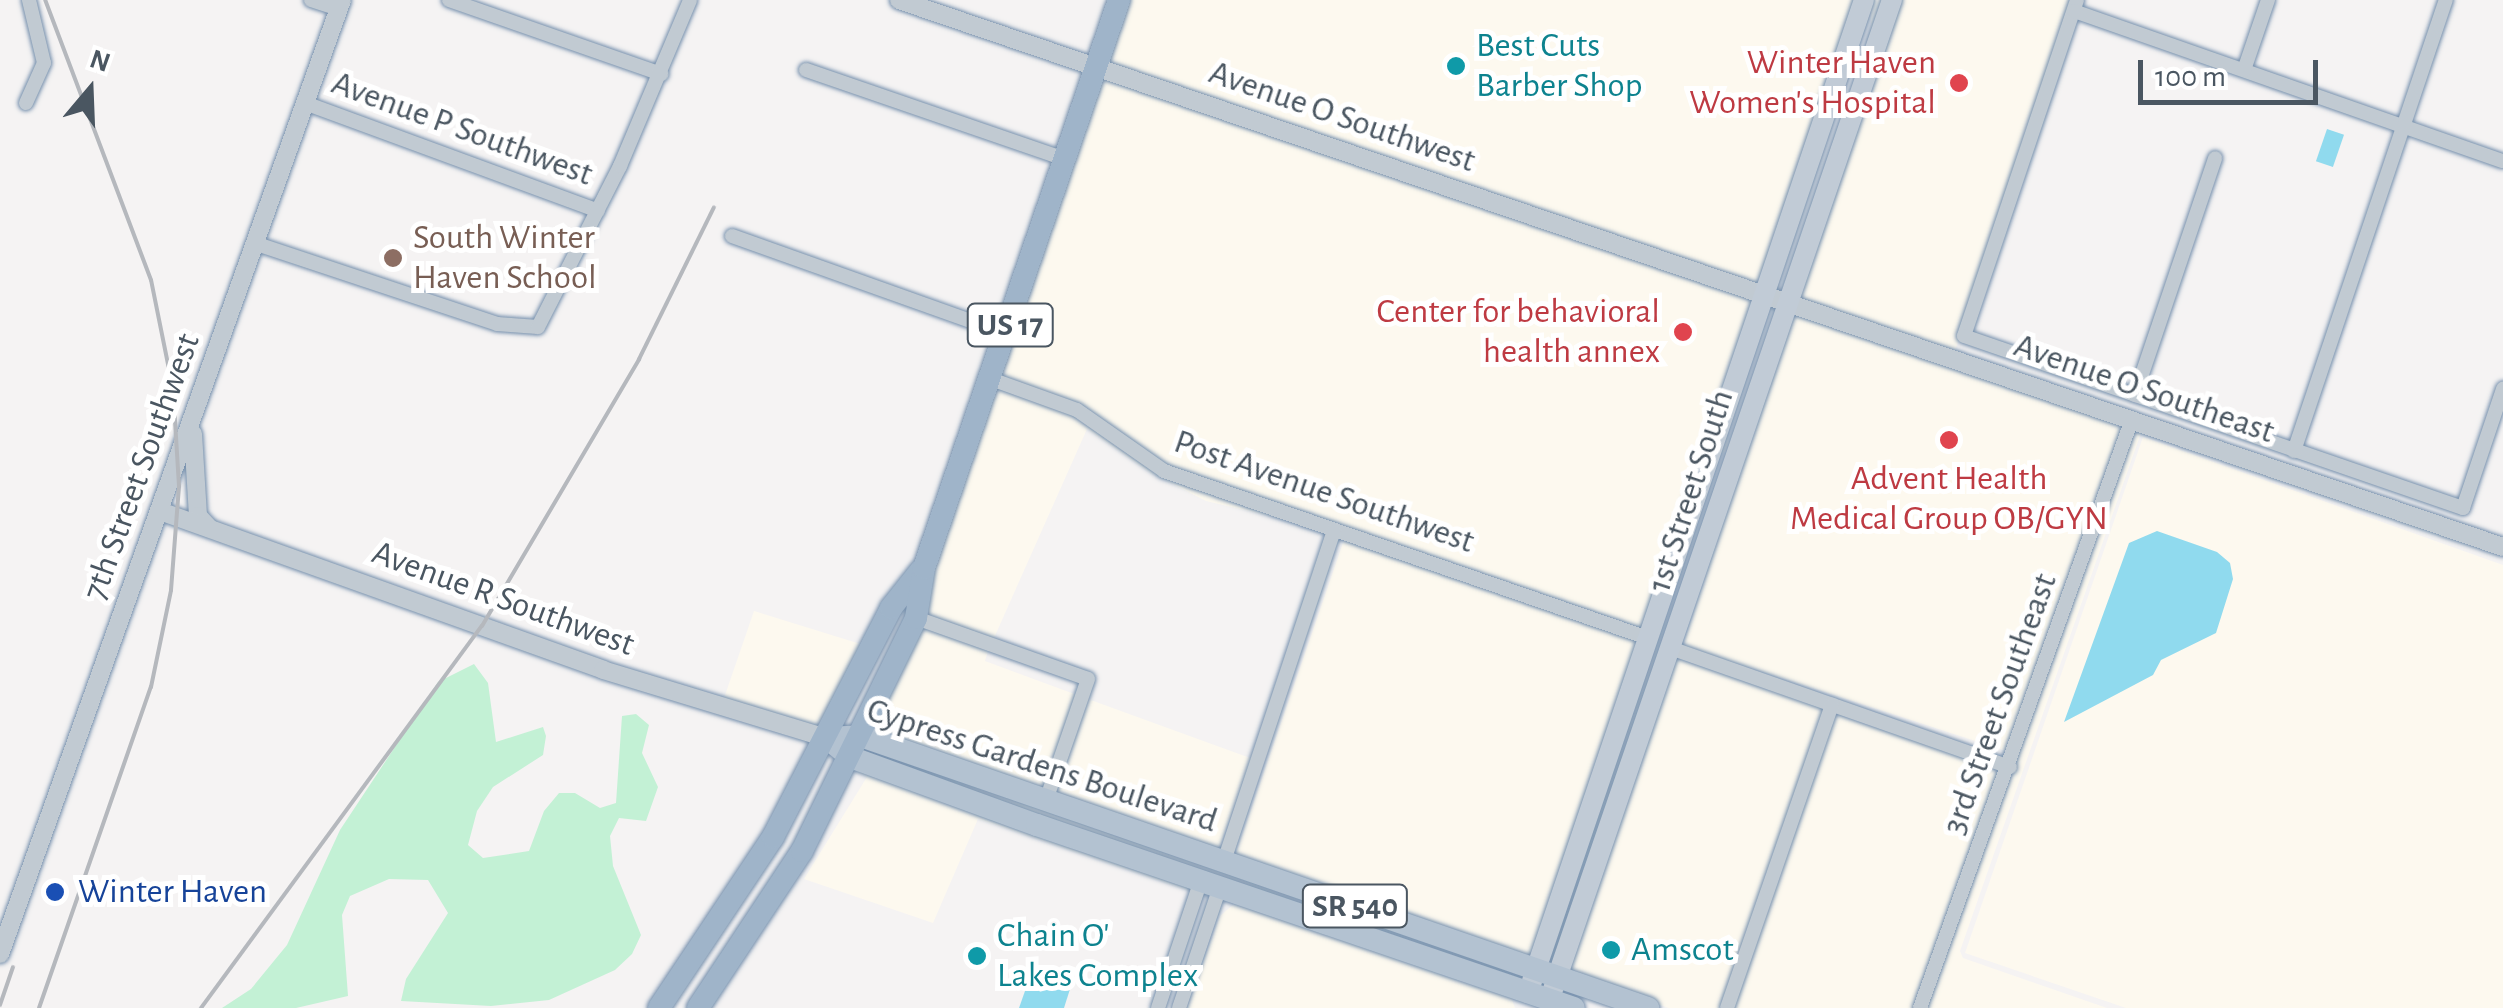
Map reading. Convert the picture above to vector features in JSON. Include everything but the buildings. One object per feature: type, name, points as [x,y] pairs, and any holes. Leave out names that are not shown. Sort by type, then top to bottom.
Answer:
[{"type":"highway","name":"US 17","points":[[698,1008],[802,852],[916,618],[924,568],[1118,0]]},
{"type":"highway","name":"US 17","points":[[659,1008],[773,838],[891,608],[924,568]]},
{"type":"main road","name":"1st Street South","points":[[1547,973],[1648,638],[1864,0]]},
{"type":"main road","name":"1st Street South","points":[[1536,1002],[1673,650],[1892,0]]},
{"type":"main road","points":[[1736,376],[1731,430],[1740,447]]},
{"type":"main road","name":"Cypress Gardens Boulevard","points":[[826,738],[1046,800],[1648,1008]]},
{"type":"main road","name":"Cypress Gardens Boulevard","points":[[856,747],[1210,884],[1536,1002],[1574,1008]]},
{"type":"street","points":[[26,103],[44,63],[29,0]]},
{"type":"street","points":[[311,0],[340,4]]},
{"type":"street","points":[[449,0],[661,74]]},
{"type":"street","points":[[258,244],[496,324],[536,327],[598,210],[661,74],[690,0]]},
{"type":"street","name":"Avenue O Southwest","points":[[900,0],[1762,297]]},
{"type":"street","points":[[2244,70],[2268,0]]},
{"type":"street","points":[[2294,451],[2446,0]]},
{"type":"street","name":"7th Street Southwest","points":[[0,954],[258,244],[340,4]]},
{"type":"street","points":[[2503,161],[2244,70],[2076,5],[1964,336],[2462,508],[2503,390]]},
{"type":"street","points":[[806,70],[1066,159]]},
{"type":"street","name":"Avenue P Southwest","points":[[306,103],[598,210]]},
{"type":"street","points":[[2135,395],[2216,158]]},
{"type":"street","points":[[732,236],[1006,334]]},
{"type":"street","name":"Avenue O Southeast","points":[[1762,297],[2503,547]]},
{"type":"street","name":"Post Avenue Southwest","points":[[991,379],[1077,410],[1164,471],[1648,638]]},
{"type":"street","name":"3rd Street Southeast","points":[[1920,1008],[2010,767],[2132,419]]},
{"type":"street","points":[[193,424],[198,516],[210,528]]},
{"type":"street","name":"Avenue R Southwest","points":[[160,511],[603,670],[826,738]]},
{"type":"street","points":[[1224,861],[1334,530]]},
{"type":"street","points":[[916,618],[1088,679],[1046,800]]},
{"type":"street","points":[[1673,650],[2010,767]]},
{"type":"street","points":[[1727,1008],[1832,705]]},
{"type":"street","points":[[1158,1008],[1210,884]]},
{"type":"street","points":[[1179,1008],[1210,884]]},
{"type":"shaded area","points":[[1125,0],[1857,0],[1758,288],[1105,62]]},
{"type":"shaded area","points":[[1871,0],[1886,0],[1886,309],[1871,309]]},
{"type":"shaded area","points":[[1899,0],[2071,0],[1955,351],[1795,301]]},
{"type":"shaded area","points":[[1100,75],[1754,301],[1645,629],[1167,465],[1081,404],[999,375]]},
{"type":"shaded area","points":[[1791,314],[2125,422],[2017,754],[1683,646]]},
{"type":"shaded area","points":[[995,388],[1074,416],[1161,477],[1286,520],[1206,501],[1149,472],[1087,429],[994,638],[923,613],[929,570]]},
{"type":"shaded area","points":[[2136,428],[2503,558],[2141,433],[1960,951],[1963,958],[2107,1008],[1927,1008]]},
{"type":"shaded area","points":[[1725,433],[1732,448],[1539,538],[1532,523]]},
{"type":"shaded area","points":[[2143,437],[2503,565],[2503,1008],[2126,1008],[1965,953]]},
{"type":"shaded area","points":[[1344,540],[1640,642],[1531,960],[1235,858]]},
{"type":"shaded area","points":[[754,611],[867,646],[824,730],[723,701]]},
{"type":"shaded area","points":[[919,626],[988,651],[985,661],[1077,695],[1043,791],[870,732]]},
{"type":"shaded area","points":[[1652,648],[1662,653],[1554,968],[1545,965]]},
{"type":"shaded area","points":[[1673,657],[1824,709],[1720,1008],[1669,1008],[1566,972]]},
{"type":"shaded area","points":[[1088,699],[1252,759],[1216,855],[1053,796]]},
{"type":"shaded area","points":[[1835,714],[2002,771],[1913,1008],[1733,1008]]},
{"type":"shaded area","points":[[864,744],[1529,973],[1525,982],[861,753]]},
{"type":"shaded area","points":[[852,769],[1193,885],[1190,891],[978,819],[933,923],[804,879],[867,777]]},
{"type":"shaded area","points":[[1234,904],[1510,994],[1515,1008],[1187,1008],[1220,916]]},
{"type":"green space","points":[[474,664],[488,683],[496,742],[543,727],[546,736],[543,755],[493,787],[477,811],[468,845],[483,858],[529,851],[544,811],[559,793],[575,793],[600,808],[616,803],[622,716],[636,714],[649,725],[642,753],[658,787],[646,821],[619,818],[610,836],[613,866],[641,935],[632,954],[615,970],[549,1000],[491,1006],[401,1001],[406,979],[448,913],[428,880],[389,879],[350,896],[342,915],[348,996],[296,1008],[222,1008],[251,989],[287,945],[340,830],[438,682]]},
{"type":"water","points":[[2327,129],[2344,135],[2333,167],[2316,161]]},
{"type":"water","points":[[2157,531],[2217,552],[2230,563],[2233,579],[2216,633],[2161,660],[2153,675],[2064,722],[2129,543]]},
{"type":"water","points":[[1031,974],[1070,989],[1064,1008],[1019,1008]]},
{"type":"railway","points":[[39,1008],[151,687],[171,590],[179,486],[173,389],[151,280],[45,0]]},
{"type":"railway","points":[[201,1008],[482,626],[639,359],[714,207]]},
{"type":"railway","points":[[0,1005],[13,967]]},
{"type":"place","name":"Best Cuts Barber Shop","points":[[1456,66]]},
{"type":"place","name":"Winter Haven Women's Hospital","points":[[1959,83]]},
{"type":"place","name":"South Winter Haven School","points":[[393,258]]},
{"type":"place","name":"Center for behavioral health annex","points":[[1683,332]]},
{"type":"place","name":"Advent Health Medical Group OB/GYN","points":[[1949,440]]},
{"type":"place","name":"Winter Haven","points":[[55,892]]},
{"type":"place","name":"Amscot","points":[[1611,950]]},
{"type":"place","name":"Chain O' Lakes Complex","points":[[977,956]]}]
